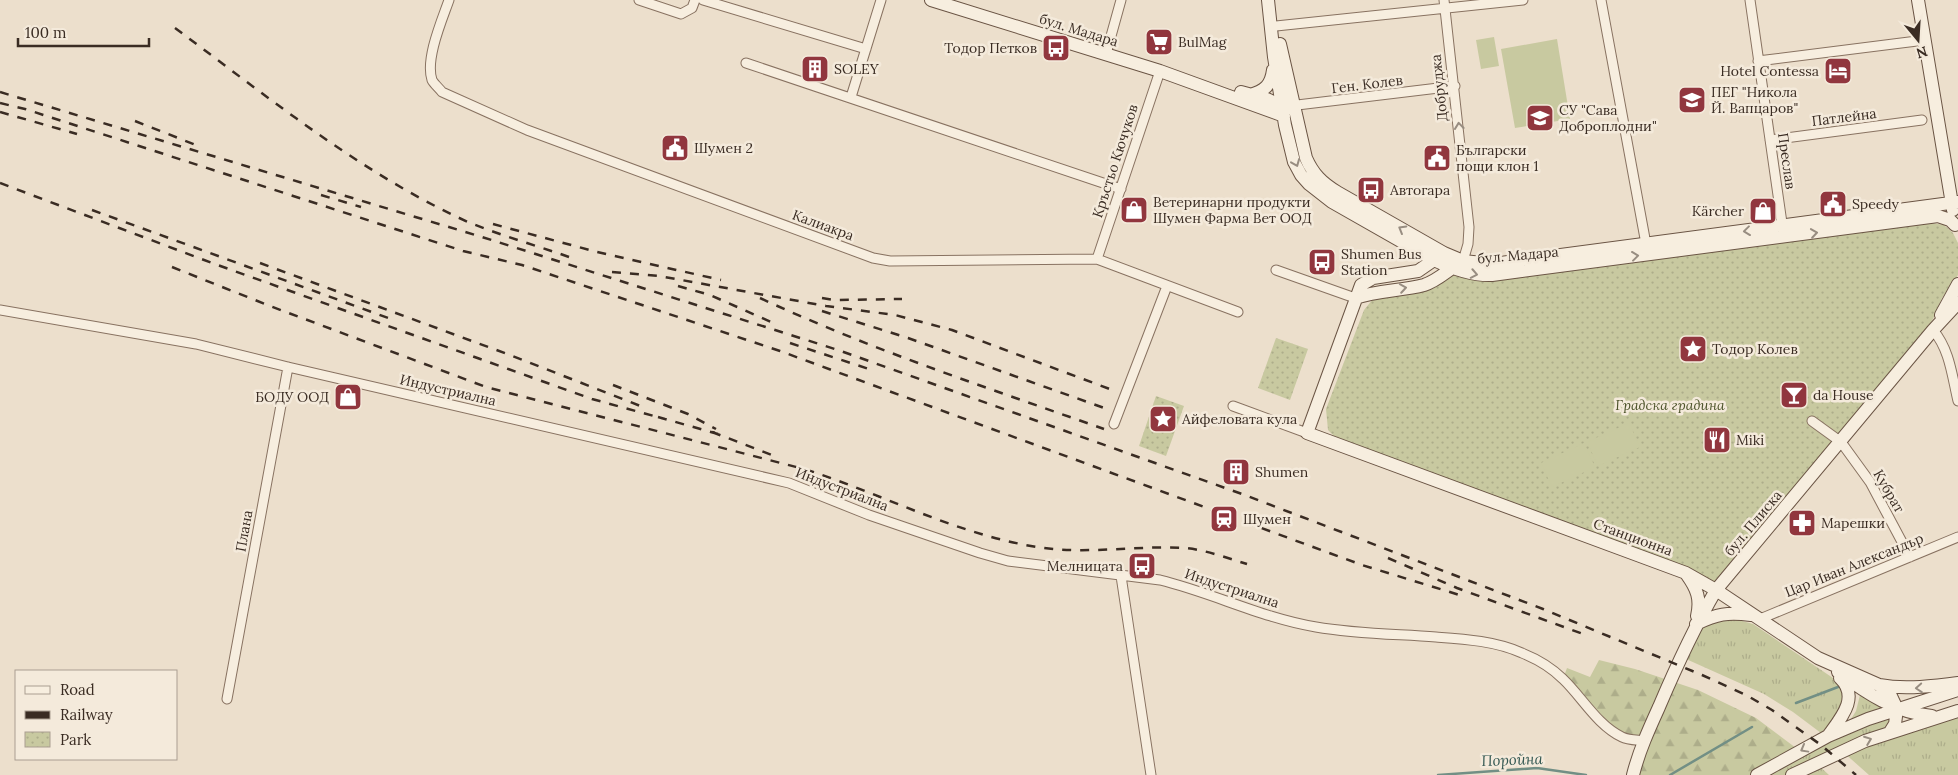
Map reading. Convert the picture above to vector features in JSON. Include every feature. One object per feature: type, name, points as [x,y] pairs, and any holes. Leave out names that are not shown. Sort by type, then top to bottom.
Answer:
[{"type":"main road","name":"бул. Мадара","points":[[931,0],[964,5],[1106,54],[1289,112]]},
{"type":"main road","points":[[1269,0],[1276,26],[1289,112]]},
{"type":"main road","points":[[1269,0],[1274,57],[1289,112]]},
{"type":"main road","points":[[1918,0],[1955,203],[1957,227]]},
{"type":"main road","points":[[1250,94],[1261,92],[1270,83],[1274,57]]},
{"type":"main road","name":"бул. Мадара","points":[[1160,71],[1250,94],[1289,112]]},
{"type":"main road","name":"бул. Мадара","points":[[1289,112],[1294,162],[1308,184],[1332,202],[1439,257],[1452,268],[1474,274],[1492,275],[1955,203]]},
{"type":"main road","points":[[1939,118],[1958,186]]},
{"type":"main road","name":"бул. Мадара","points":[[1439,257],[1493,264],[1646,244],[1938,216],[1950,220],[1957,227]]},
{"type":"main road","points":[[1307,433],[1361,285],[1366,281],[1418,271],[1439,257]]},
{"type":"main road","points":[[1355,298],[1373,292],[1424,285],[1463,261]]},
{"type":"main road","name":"бул. Плиска","points":[[1933,330],[1958,284]]},
{"type":"main road","name":"бул. Плиска","points":[[1634,775],[1644,741],[1696,624],[1716,590],[1933,330],[1958,303]]},
{"type":"main road","name":"Станционна","points":[[1307,433],[1686,573],[1716,590],[1818,658],[1879,685],[1890,694],[1897,709]]},
{"type":"main road","points":[[1686,573],[1698,591],[1700,605],[1696,624]]},
{"type":"main road","points":[[1696,624],[1723,614],[1756,617]]},
{"type":"main road","points":[[1818,658],[1853,683],[1897,709],[1918,715],[1938,717]]},
{"type":"main road","points":[[1818,658],[1843,680],[1850,698],[1848,706],[1828,736]]},
{"type":"main road","points":[[1879,685],[1918,688],[1958,683]]},
{"type":"main road","points":[[1757,775],[1828,736],[1868,719],[1958,690]]},
{"type":"main road","points":[[1890,732],[1895,724],[1897,709]]},
{"type":"main road","points":[[1792,775],[1833,755],[1890,732],[1958,711]]},
{"type":"street","name":"Калиакра","points":[[449,0],[430,67],[433,81],[442,92],[527,130],[873,258],[890,261],[1097,259],[1238,312]]},
{"type":"street","points":[[639,0],[681,14],[692,8],[695,0]]},
{"type":"street","points":[[703,0],[866,49]]},
{"type":"street","points":[[851,97],[881,0]]},
{"type":"street","points":[[1106,54],[1121,0]]},
{"type":"street","points":[[1276,26],[1445,4],[1523,0]]},
{"type":"street","points":[[1601,0],[1646,244]]},
{"type":"street","name":"Преслав","points":[[1750,0],[1783,231]]},
{"type":"street","name":"Добруджа","points":[[1445,4],[1469,227],[1468,244],[1463,261]]},
{"type":"street","points":[[1758,61],[1925,40]]},
{"type":"street","points":[[746,63],[1121,189]]},
{"type":"street","name":"Кръстьо Кючуков","points":[[1097,259],[1160,71]]},
{"type":"street","name":"Ген. Колев","points":[[1289,112],[1455,86]]},
{"type":"street","name":"Патлейна","points":[[1770,140],[1922,120]]},
{"type":"street","points":[[1276,270],[1355,298]]},
{"type":"street","points":[[1114,424],[1166,286]]},
{"type":"street","name":"Индустриална","points":[[0,310],[196,344],[288,368],[789,483],[869,515],[1008,561],[1160,580],[1282,619],[1314,627],[1352,632],[1463,639],[1519,652],[1545,664],[1563,679],[1606,727],[1623,738],[1644,741]]},
{"type":"street","points":[[1933,330],[1941,339],[1946,350],[1958,401]]},
{"type":"street","name":"Плана","points":[[227,699],[288,368]]},
{"type":"street","name":"Станционна","points":[[1233,406],[1307,433]]},
{"type":"street","name":"Кубрат","points":[[1812,421],[1841,442],[1870,482],[1910,557]]},
{"type":"street","name":"Цар Иван Александър","points":[[1756,617],[1958,538]]},
{"type":"street","points":[[1121,576],[1151,775]]},
{"type":"green space","points":[[1494,37],[1499,66],[1481,69],[1476,40]]},
{"type":"green space","points":[[1557,39],[1570,119],[1515,128],[1501,49]]},
{"type":"green space","name":"Градска градина","points":[[1932,223],[1944,225],[1953,233],[1958,243],[1958,275],[1942,298],[1933,319],[1924,333],[1714,582],[1698,573],[1334,436],[1328,430],[1326,409],[1364,310],[1373,299],[1434,288],[1453,275],[1479,281]]},
{"type":"green space","points":[[1276,338],[1308,349],[1290,400],[1258,388]]},
{"type":"green space","points":[[1156,396],[1184,406],[1166,456],[1139,446]]},
{"type":"green space","points":[[1629,423],[1640,447],[1598,466],[1587,442]]},
{"type":"green space","points":[[1584,443],[1595,467],[1552,487],[1541,463]]},
{"type":"green space","points":[[1735,619],[1753,624],[1833,678],[1844,693],[1842,711],[1821,733],[1793,712],[1764,694],[1686,659],[1702,628],[1713,623]]},
{"type":"green space","points":[[1599,660],[1635,669],[1698,690],[1756,718],[1800,751],[1757,775],[1633,775],[1644,741],[1623,737],[1563,679],[1567,668],[1590,677]]},
{"type":"green space","points":[[1861,691],[1885,706],[1851,719],[1856,711]]},
{"type":"green space","points":[[1958,711],[1958,775],[1869,775],[1842,751],[1816,763],[1829,775],[1764,775],[1828,740],[1893,714],[1888,731]]},
{"type":"waterway","points":[[1796,703],[1838,687]]},
{"type":"waterway","points":[[1670,775],[1752,727]]},
{"type":"waterway","name":"Поройна","points":[[1438,775],[1537,768],[1586,775]]},
{"type":"railway","points":[[175,28],[317,133],[391,181],[429,203],[468,222],[572,258]]},
{"type":"railway","points":[[0,92],[482,237],[838,350],[1242,494],[1543,609],[1746,695],[1772,710],[1821,745],[1856,775]]},
{"type":"railway","points":[[0,103],[25,109],[463,251],[522,265],[780,351],[1362,565],[1466,597]]},
{"type":"railway","points":[[0,112],[77,134]]},
{"type":"railway","points":[[135,121],[201,147]]},
{"type":"railway","points":[[0,183],[212,263],[592,399],[665,419]]},
{"type":"railway","points":[[321,195],[361,207]]},
{"type":"railway","points":[[92,210],[391,319]]},
{"type":"railway","points":[[493,224],[597,252],[721,280]]},
{"type":"railway","points":[[260,263],[510,355],[643,407]]},
{"type":"railway","points":[[172,267],[486,387],[804,469],[977,533],[1007,541],[1056,549],[1185,548],[1209,552],[1247,564]]},
{"type":"railway","points":[[612,272],[659,276],[826,306],[895,315],[952,330],[1115,391]]},
{"type":"railway","points":[[678,286],[710,295],[778,325]]},
{"type":"railway","points":[[760,298],[887,351],[1104,429]]},
{"type":"railway","points":[[822,298],[834,300],[902,299]]},
{"type":"railway","points":[[822,311],[908,338],[1107,409]]},
{"type":"railway","points":[[790,343],[869,369]]},
{"type":"railway","points":[[613,385],[688,414],[716,429]]},
{"type":"railway","points":[[658,417],[718,434]]},
{"type":"railway","points":[[712,432],[772,455]]},
{"type":"railway","points":[[1388,558],[1457,588],[1583,634]]},
{"type":"place","name":"BulMag","points":[[1159,42]]},
{"type":"place","name":"Тодор Петков","points":[[1056,48]]},
{"type":"place","name":"SOLEY","points":[[815,69]]},
{"type":"place","name":"Hotel Contessa","points":[[1838,71]]},
{"type":"place","name":"ПЕГ \"Никола Й. Вапцаров\"","points":[[1692,100]]},
{"type":"place","name":"СУ \"Сава Доброплодни\"","points":[[1540,118]]},
{"type":"place","name":"Шумен 2","points":[[675,148]]},
{"type":"place","name":"Български пощи клон 1","points":[[1437,158]]},
{"type":"place","name":"Автогара","points":[[1371,190]]},
{"type":"place","name":"Speedy","points":[[1833,204]]},
{"type":"place","name":"Ветеринарни продукти Шумен Фарма Вет ООД","points":[[1134,210]]},
{"type":"place","name":"Kärcher","points":[[1763,211]]},
{"type":"place","name":"Shumen Bus Station","points":[[1322,262]]},
{"type":"place","name":"Тодор Колев","points":[[1693,349]]},
{"type":"place","name":"da House","points":[[1794,395]]},
{"type":"place","name":"БОДУ ООД","points":[[348,397]]},
{"type":"place","name":"Айфеловата кула","points":[[1163,419]]},
{"type":"place","name":"Miki","points":[[1717,440]]},
{"type":"place","name":"Shumen","points":[[1236,472]]},
{"type":"place","name":"Шумен","points":[[1224,519]]},
{"type":"place","name":"Марешки","points":[[1802,523]]},
{"type":"place","name":"Мелницата","points":[[1142,566]]}]
